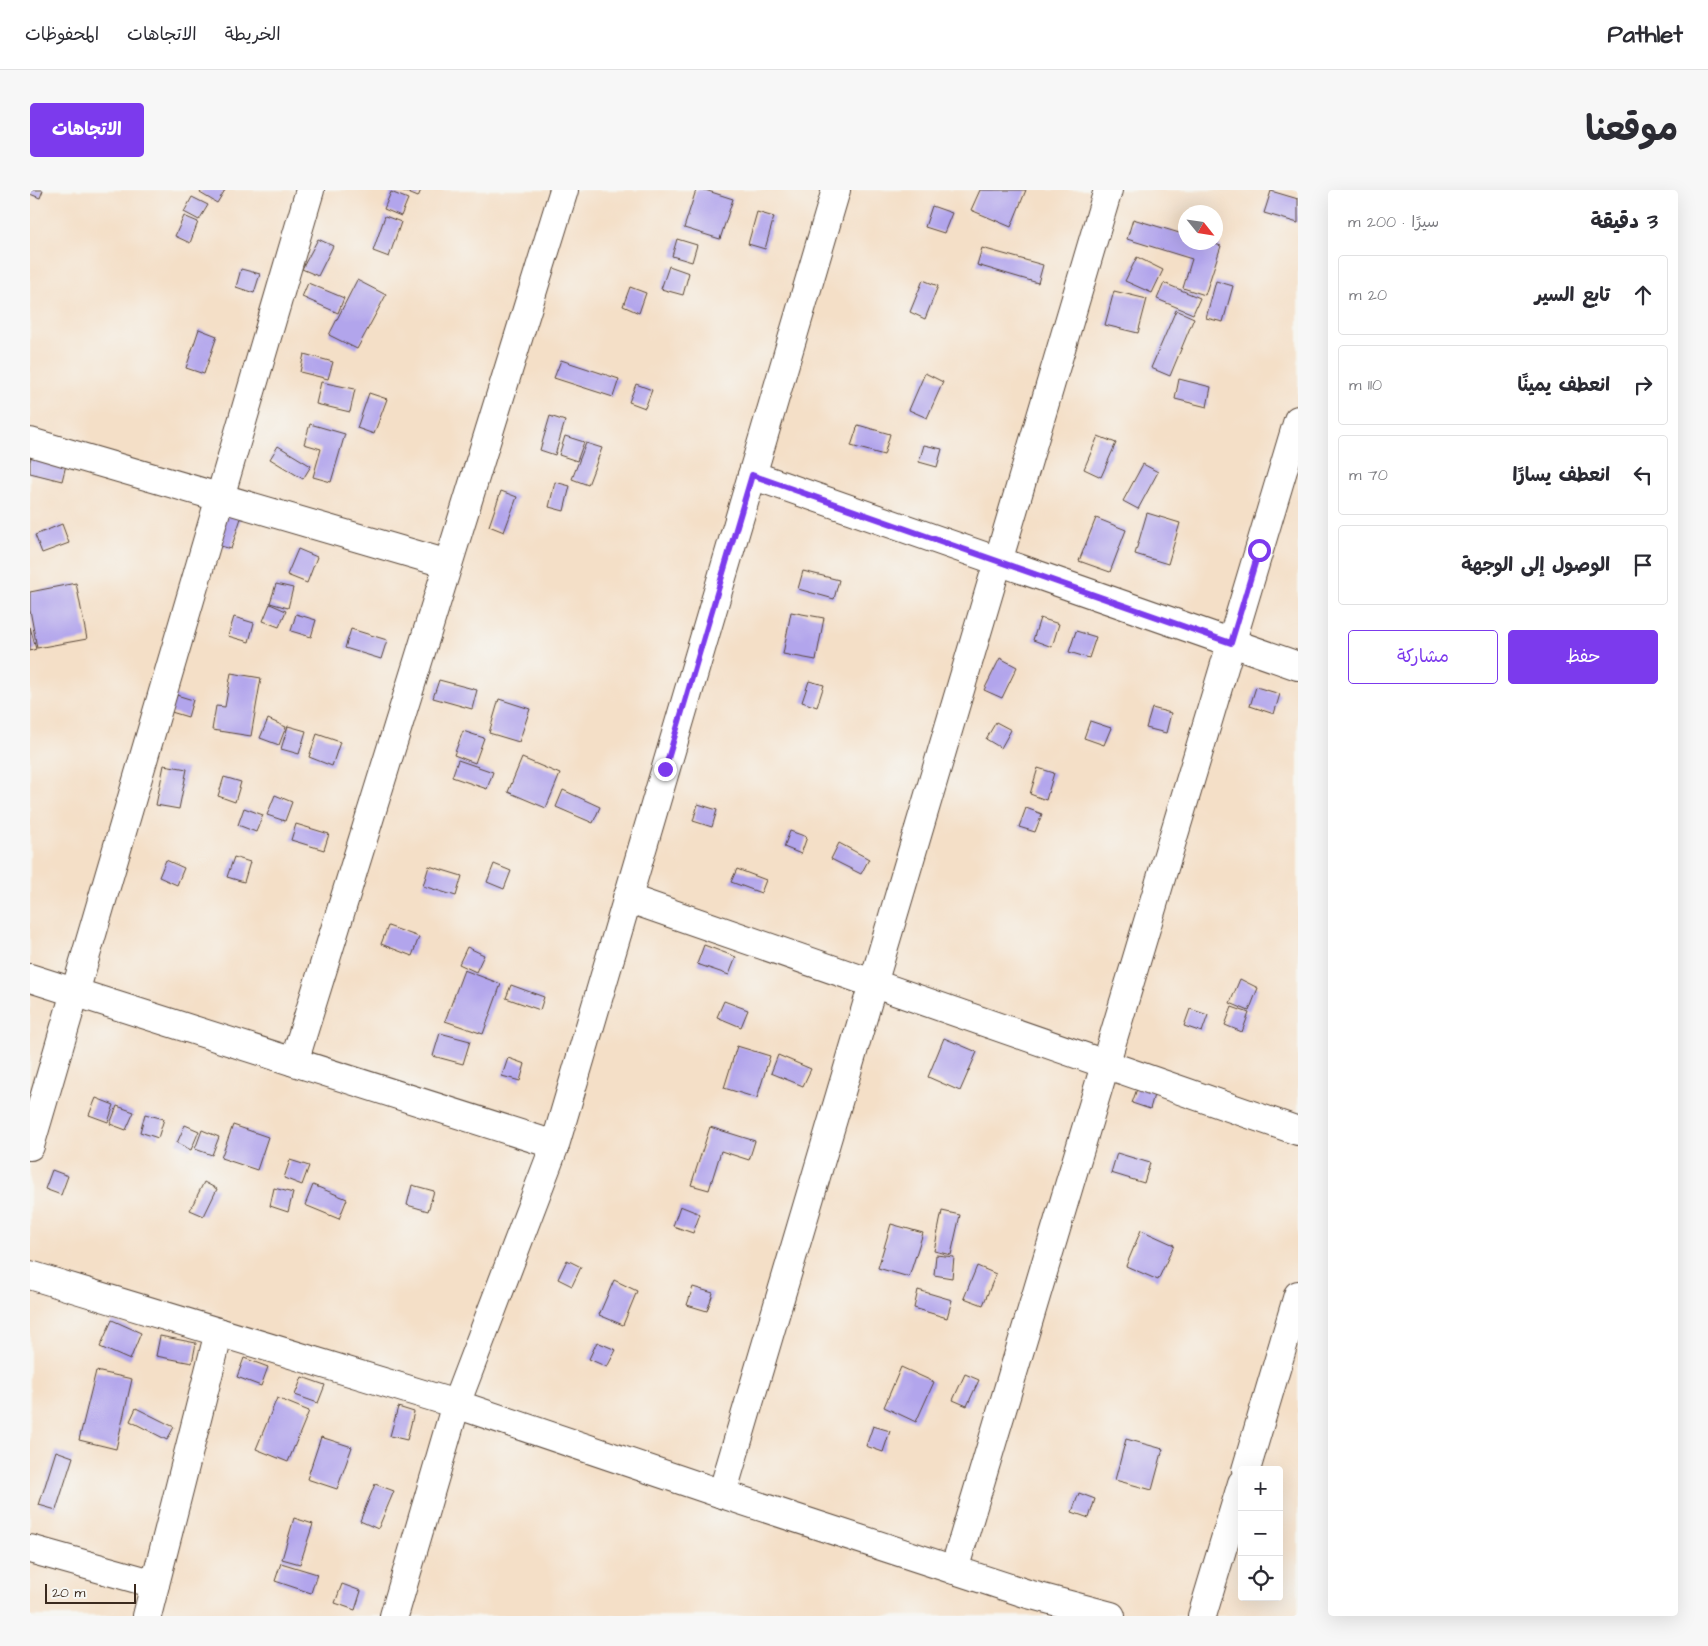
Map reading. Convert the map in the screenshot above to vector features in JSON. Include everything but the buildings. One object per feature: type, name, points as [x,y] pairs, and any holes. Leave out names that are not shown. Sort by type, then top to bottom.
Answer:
[{"type":"street","points":[[30,1146],[310,190]]},
{"type":"street","points":[[294,1062],[564,190]]},
{"type":"street","points":[[394,1616],[456,1404],[554,1145],[836,190]]},
{"type":"street","points":[[722,1494],[1108,190]]},
{"type":"street","points":[[954,1570],[1298,420]]},
{"type":"street","points":[[30,442],[448,564]]},
{"type":"street","points":[[752,475],[1298,666]]},
{"type":"street","points":[[627,898],[1298,1131]]},
{"type":"street","points":[[30,978],[554,1145]]},
{"type":"street","points":[[30,1275],[456,1404],[722,1494],[1028,1594],[1111,1616]]},
{"type":"street","points":[[1247,1466],[1298,1295]]},
{"type":"street","points":[[147,1616],[219,1332]]},
{"type":"street","points":[[1202,1616],[1238,1496]]},
{"type":"street","points":[[30,1548],[155,1584]]},
{"type":"route","points":[[665,769],[752,475],[1231,643],[1259,550]]}]
